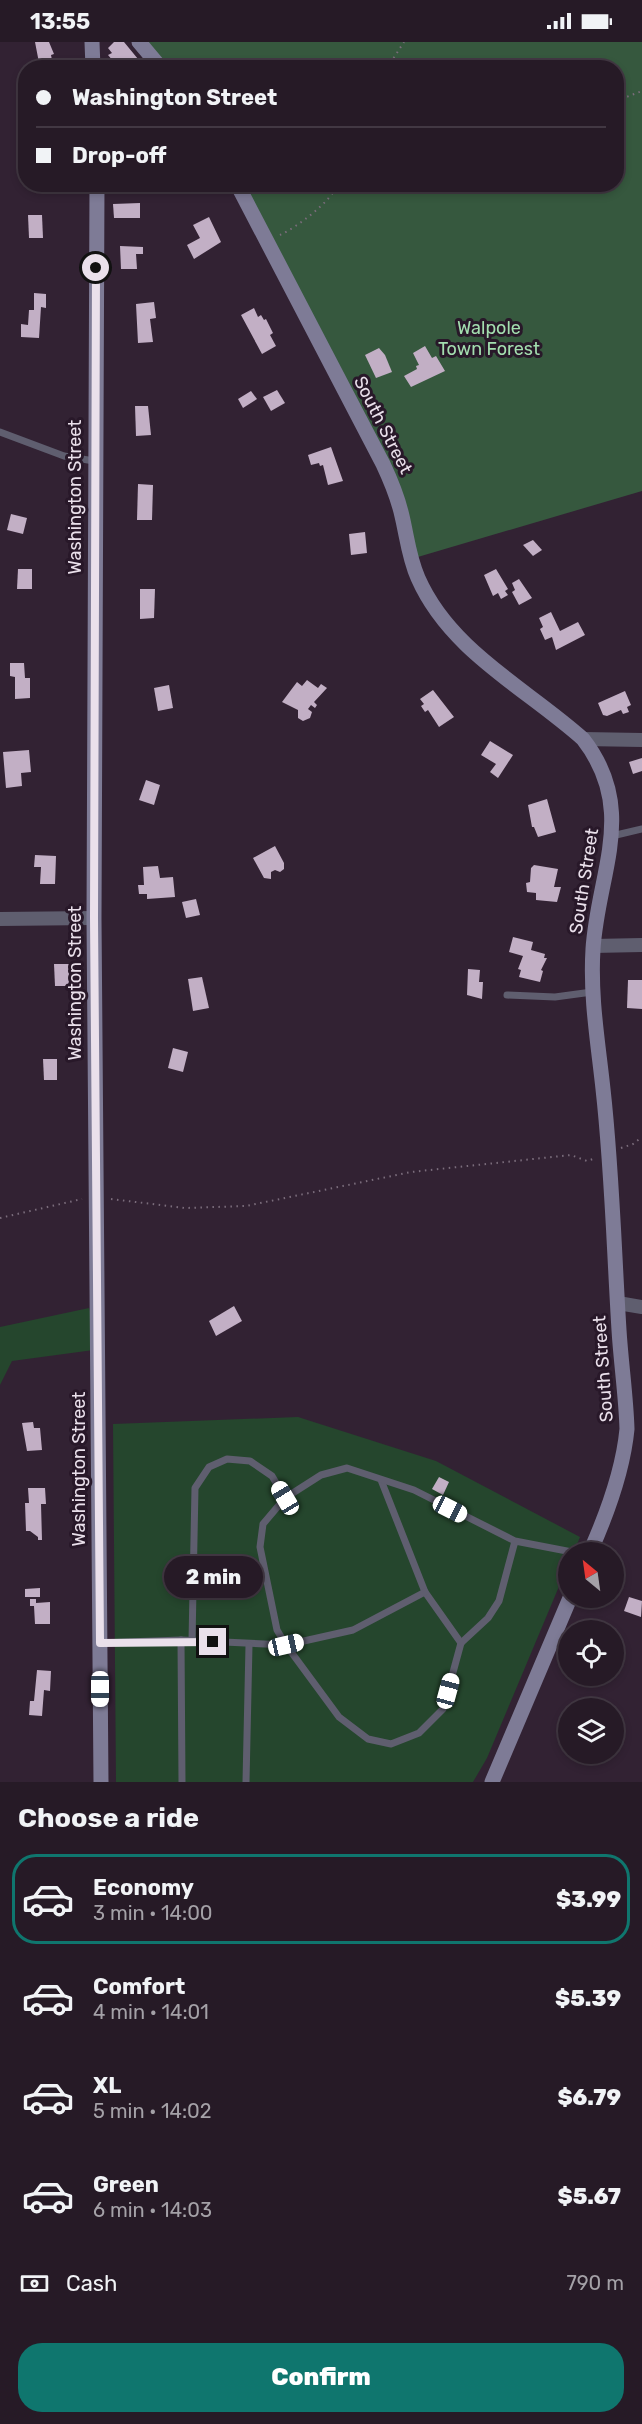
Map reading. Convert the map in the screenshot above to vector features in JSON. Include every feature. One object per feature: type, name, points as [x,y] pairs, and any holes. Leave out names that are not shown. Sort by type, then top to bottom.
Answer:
[{"type":"street","points":[[92,42],[93,60]]},
{"type":"street","points":[[139,42],[154,60]]},
{"type":"street","name":"Washington Street","points":[[97,192],[94,461],[94,918],[101,1782]]},
{"type":"street","name":"South Street","points":[[241,192],[383,464],[397,498],[411,559],[426,595],[453,632],[488,664],[583,740],[591,750],[606,782],[613,822],[593,946],[592,992],[608,1153],[627,1425],[625,1447],[605,1516],[594,1542]]},
{"type":"street","points":[[583,740],[642,740]]},
{"type":"street","points":[[0,919],[94,918]]},
{"type":"street","points":[[593,946],[642,945]]},
{"type":"street","points":[[618,1302],[642,1307]]},
{"type":"street","points":[[492,1782],[566,1608]]},
{"type":"lane","points":[[0,432],[64,456],[94,461]]},
{"type":"lane","points":[[612,836],[642,829]]},
{"type":"lane","points":[[507,995],[555,997],[592,992]]},
{"type":"lane","points":[[192,1641],[195,1488],[209,1467],[227,1459],[250,1461],[272,1476],[285,1498]]},
{"type":"lane","points":[[514,1541],[499,1601],[489,1618],[461,1643],[443,1709],[419,1732],[391,1744],[368,1739],[339,1717],[286,1645],[278,1630],[260,1547],[263,1524],[285,1498],[321,1475],[347,1468],[414,1490],[514,1541],[558,1549]]},
{"type":"lane","points":[[381,1480],[425,1592],[461,1643]]},
{"type":"lane","points":[[100,1643],[181,1640],[286,1645],[353,1630],[425,1592]]},
{"type":"lane","points":[[181,1640],[182,1782]]},
{"type":"lane","points":[[246,1782],[249,1645]]},
{"type":"path","points":[[392,60],[404,42]]},
{"type":"path","points":[[624,97],[642,91]]},
{"type":"path","points":[[267,242],[296,227],[327,200],[332,192]]},
{"type":"path","points":[[0,1218],[96,1195],[185,1208],[246,1206],[411,1172],[571,1155],[587,1161],[633,1144],[642,1137]]},
{"type":"green space","name":"Walpole Town Forest","points":[[147,42],[642,42],[642,491],[411,559],[402,517],[240,192],[624,192],[624,60],[159,60]]},
{"type":"green space","points":[[89,1308],[101,1349],[12,1361],[0,1385],[0,1327]]},
{"type":"green space","points":[[298,1417],[436,1461],[580,1537],[578,1542],[558,1542],[558,1589],[487,1758],[473,1782],[116,1782],[113,1424]]},
{"type":"building","points":[[35,42],[49,42],[54,54],[51,55],[52,60],[38,60]]},
{"type":"building","points":[[114,42],[124,42],[138,59],[112,60],[108,55],[112,53],[108,48]]},
{"type":"building","points":[[140,203],[140,218],[114,218],[113,204]]},
{"type":"building","points":[[28,215],[42,215],[43,238],[29,238]]},
{"type":"building","points":[[209,217],[221,242],[194,259],[187,245],[200,238],[193,225]]},
{"type":"building","points":[[120,246],[143,247],[143,254],[136,254],[137,269],[121,269]]},
{"type":"building","points":[[34,293],[46,294],[46,308],[41,307],[39,338],[21,337],[21,324],[28,325],[29,310],[34,310]]},
{"type":"building","points":[[154,302],[156,318],[150,319],[153,342],[138,343],[136,304]]},
{"type":"building","points":[[254,308],[258,317],[261,315],[264,320],[266,319],[273,333],[270,335],[276,346],[262,354],[241,315]]},
{"type":"building","points":[[425,346],[432,358],[436,356],[445,371],[411,387],[404,376],[417,369],[416,366],[419,365],[413,353]]},
{"type":"building","points":[[379,348],[385,355],[392,372],[376,378],[365,355]]},
{"type":"building","points":[[277,390],[285,403],[271,411],[263,397]]},
{"type":"building","points":[[251,391],[257,399],[243,408],[238,399]]},
{"type":"building","points":[[135,406],[148,406],[151,435],[136,436]]},
{"type":"building","points":[[331,447],[343,481],[328,485],[323,465],[320,466],[319,463],[311,465],[308,455]]},
{"type":"building","points":[[138,484],[153,485],[152,520],[137,520]]},
{"type":"building","points":[[11,514],[27,518],[23,534],[7,530]]},
{"type":"building","points":[[365,532],[367,553],[351,555],[349,534]]},
{"type":"building","points":[[533,540],[542,550],[533,556],[523,545]]},
{"type":"building","points":[[18,569],[32,569],[32,589],[17,589]]},
{"type":"building","points":[[496,569],[508,589],[505,591],[508,595],[501,599],[498,593],[493,596],[484,575]]},
{"type":"building","points":[[519,579],[532,598],[519,605],[512,592],[515,590],[512,583]]},
{"type":"building","points":[[140,589],[155,589],[154,618],[140,619]]},
{"type":"building","points":[[551,612],[560,631],[578,622],[585,635],[556,650],[552,637],[545,640],[540,629],[543,627],[539,618]]},
{"type":"building","points":[[10,663],[24,663],[25,678],[30,678],[30,698],[15,699],[15,677],[10,676]]},
{"type":"building","points":[[307,680],[318,688],[321,684],[327,688],[314,702],[317,705],[315,708],[311,705],[308,709],[312,712],[310,718],[303,721],[298,718],[298,710],[282,702],[297,682],[302,686]]},
{"type":"building","points":[[169,685],[173,708],[158,711],[154,688]]},
{"type":"building","points":[[433,690],[454,717],[439,727],[428,710],[425,712],[421,706],[424,704],[420,699]]},
{"type":"building","points":[[625,691],[631,705],[627,707],[629,712],[623,714],[621,710],[607,716],[603,715],[598,703]]},
{"type":"building","points":[[490,741],[513,755],[498,778],[490,772],[496,764],[481,755]]},
{"type":"building","points":[[29,750],[31,772],[21,773],[22,786],[6,788],[3,752]]},
{"type":"building","points":[[642,758],[642,771],[633,774],[629,762]]},
{"type":"building","points":[[146,780],[160,785],[154,805],[139,800]]},
{"type":"building","points":[[547,799],[556,832],[538,837],[532,827],[528,805]]},
{"type":"building","points":[[275,846],[284,863],[284,869],[280,872],[275,870],[271,872],[271,879],[264,878],[253,858]]},
{"type":"building","points":[[35,855],[56,856],[55,884],[40,884],[41,867],[34,867]]},
{"type":"building","points":[[534,865],[558,869],[554,887],[561,887],[557,902],[536,900],[536,893],[527,892],[526,883],[530,882],[531,868]]},
{"type":"building","points":[[158,866],[160,878],[173,877],[175,897],[147,899],[147,894],[139,894],[138,885],[144,885],[143,867]]},
{"type":"building","points":[[196,899],[200,915],[186,918],[182,902]]},
{"type":"building","points":[[513,937],[533,942],[531,950],[545,954],[544,958],[547,958],[541,970],[543,971],[540,982],[519,977],[521,970],[518,969],[523,956],[509,952]]},
{"type":"building","points":[[54,964],[70,964],[70,986],[55,986]]},
{"type":"building","points":[[468,969],[480,970],[479,982],[483,982],[482,999],[467,995]]},
{"type":"building","points":[[202,977],[209,1008],[193,1011],[188,979]]},
{"type":"building","points":[[628,980],[642,980],[642,1009],[627,1008]]},
{"type":"building","points":[[173,1048],[188,1052],[183,1072],[168,1068]]},
{"type":"building","points":[[43,1059],[57,1059],[57,1080],[44,1080]]},
{"type":"building","points":[[234,1306],[242,1321],[216,1336],[209,1321]]},
{"type":"building","points":[[33,1422],[34,1428],[40,1428],[42,1450],[27,1451],[22,1423]]},
{"type":"building","points":[[439,1477],[449,1482],[443,1495],[432,1489]]},
{"type":"building","points":[[28,1488],[45,1488],[46,1504],[41,1504],[42,1540],[38,1540],[38,1537],[30,1531],[26,1531],[25,1503],[29,1503]]},
{"type":"building","points":[[40,1588],[40,1597],[25,1597],[25,1589]]},
{"type":"building","points":[[629,1597],[642,1601],[641,1617],[624,1611]]},
{"type":"building","points":[[30,1599],[36,1599],[36,1603],[50,1602],[50,1624],[35,1624],[34,1606],[30,1606]]},
{"type":"building","points":[[37,1670],[51,1671],[50,1691],[44,1690],[42,1716],[29,1715],[30,1701],[34,1701]]},
{"type":"route","points":[[96,268],[94,918],[100,1643],[181,1640],[213,1642]]}]
